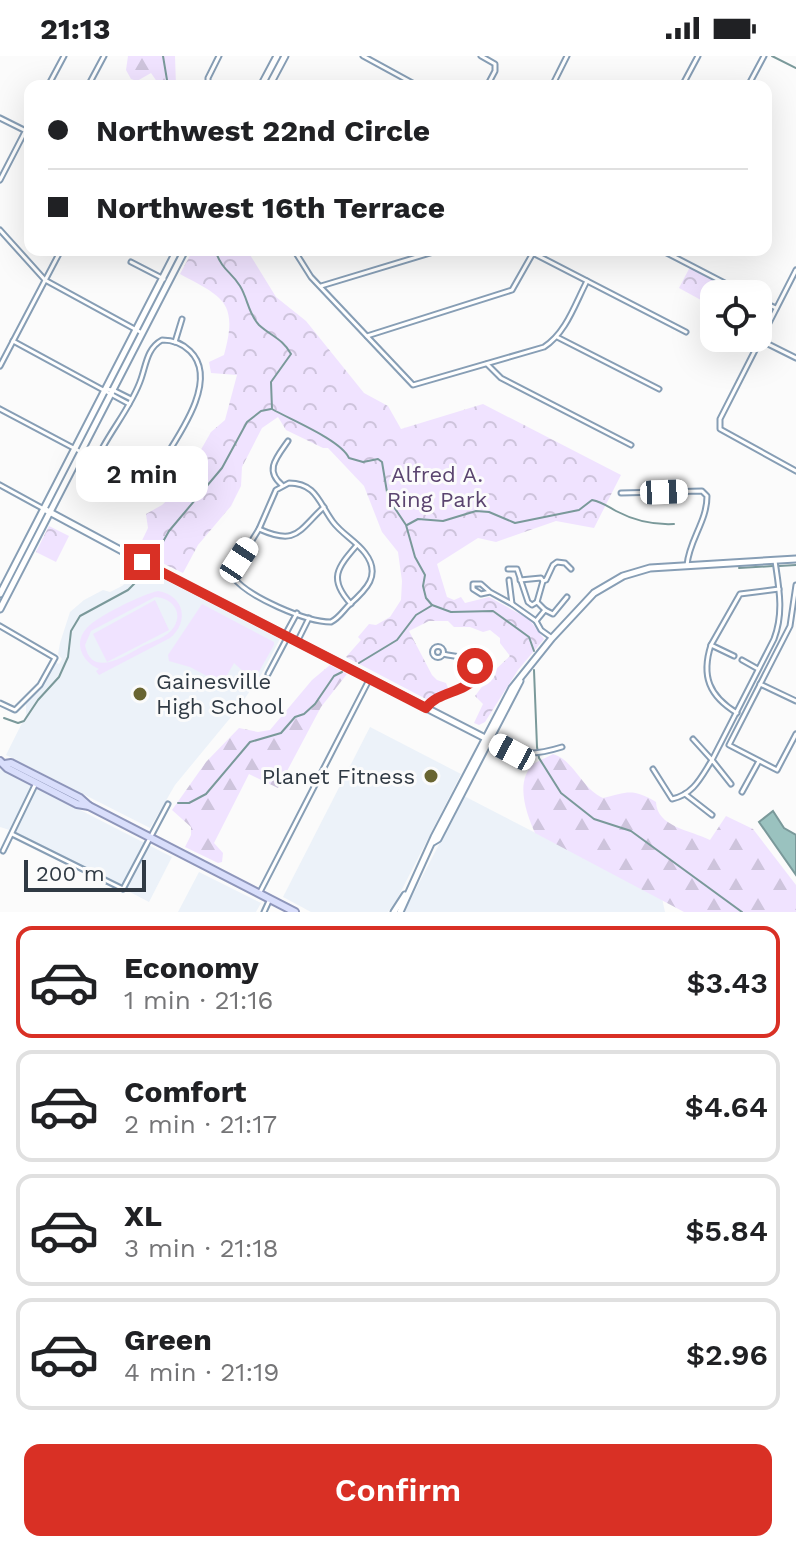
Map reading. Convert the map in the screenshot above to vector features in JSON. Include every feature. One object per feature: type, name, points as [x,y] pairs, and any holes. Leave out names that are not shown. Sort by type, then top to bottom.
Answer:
[{"type":"main road","points":[[3,763],[7,768],[77,804],[89,806]]},
{"type":"main road","points":[[3,763],[11,763],[80,798],[89,806],[295,912]]},
{"type":"main road","points":[[38,784],[80,798]]},
{"type":"street","points":[[51,80],[64,56]]},
{"type":"street","points":[[91,80],[103,58],[94,56]]},
{"type":"street","points":[[208,80],[219,56]]},
{"type":"street","points":[[269,80],[277,56]]},
{"type":"street","points":[[270,80],[285,56]]},
{"type":"street","points":[[363,56],[407,80]]},
{"type":"street","points":[[481,56],[495,64],[490,80]]},
{"type":"street","points":[[555,80],[567,56]]},
{"type":"street","points":[[685,80],[698,56]]},
{"type":"street","points":[[751,80],[764,56]]},
{"type":"street","points":[[0,118],[24,130]]},
{"type":"street","points":[[0,180],[24,139]]},
{"type":"street","points":[[0,230],[45,280],[142,333]]},
{"type":"street","points":[[0,366],[58,256]]},
{"type":"street","points":[[0,609],[11,580],[142,333],[175,256]]},
{"type":"street","points":[[78,451],[135,329],[181,256]]},
{"type":"street","points":[[298,256],[311,277],[413,385],[544,347],[557,337],[587,281]]},
{"type":"street","points":[[321,286],[420,256]]},
{"type":"street","points":[[367,336],[512,290],[531,256]]},
{"type":"street","points":[[539,256],[686,332]]},
{"type":"street","points":[[674,256],[720,280]]},
{"type":"street","points":[[131,262],[166,280]]},
{"type":"street","points":[[772,317],[796,270]]},
{"type":"street","points":[[772,306],[777,308]]},
{"type":"street","points":[[175,342],[182,319]]},
{"type":"street","points":[[557,337],[659,389]]},
{"type":"street","points":[[162,340],[175,342],[192,352],[199,364],[202,380],[198,393],[184,425],[152,478],[144,484],[132,485],[109,473],[101,464],[103,447],[130,402],[152,348],[162,340]]},
{"type":"street","points":[[13,341],[130,402]]},
{"type":"street","points":[[772,346],[796,358]]},
{"type":"street","points":[[754,352],[720,419],[720,429],[796,471]]},
{"type":"street","points":[[487,364],[501,378],[631,445]]},
{"type":"street","points":[[0,409],[78,451]]},
{"type":"street","points":[[282,485],[270,500],[259,529],[233,571],[233,577],[250,592],[309,618],[331,622],[366,590],[373,573],[371,563],[333,522],[311,488],[304,484],[282,485],[274,478],[271,471],[273,464],[288,441]]},
{"type":"street","points":[[0,485],[512,752],[530,755],[562,747]]},
{"type":"street","points":[[621,493],[702,491],[707,496],[701,527],[688,555],[687,565]]},
{"type":"street","points":[[259,529],[283,538],[298,535],[324,507]]},
{"type":"street","points":[[351,604],[338,587],[336,579],[343,563],[357,545]]},
{"type":"street","points":[[398,912],[433,842],[438,839],[512,688],[594,593],[623,576],[653,567],[796,559]]},
{"type":"street","points":[[653,769],[672,799],[685,794],[701,780],[780,625],[775,561]]},
{"type":"street","points":[[508,569],[517,569],[528,602],[532,605],[537,602],[543,581],[553,565],[565,563],[571,569]]},
{"type":"street","points":[[520,580],[535,577],[543,581]]},
{"type":"street","points":[[0,594],[11,580]]},
{"type":"street","points":[[509,580],[512,604]]},
{"type":"street","points":[[796,585],[790,626],[729,745],[777,770],[796,734]]},
{"type":"street","points":[[737,713],[721,702],[708,683],[705,670],[711,645],[740,594],[779,589]]},
{"type":"street","points":[[490,592],[522,609],[552,638]]},
{"type":"street","points":[[537,602],[553,614],[567,597]]},
{"type":"street","points":[[522,609],[528,602]]},
{"type":"street","points":[[536,621],[545,610]]},
{"type":"street","points":[[268,674],[297,613]]},
{"type":"street","points":[[297,642],[309,618]]},
{"type":"street","points":[[0,627],[55,658],[40,685],[15,710],[0,703]]},
{"type":"street","points":[[711,645],[734,656]]},
{"type":"street","points":[[429,709],[431,701],[469,685],[477,672],[468,658],[443,654]]},
{"type":"street","points":[[742,660],[758,669]]},
{"type":"street","points":[[259,894],[370,679]]},
{"type":"street","points":[[760,684],[796,701]]},
{"type":"street","points":[[693,739],[731,784]]},
{"type":"street","points":[[742,792],[759,761]]},
{"type":"street","points":[[3,851],[38,784]]},
{"type":"street","points":[[685,794],[712,815]]},
{"type":"street","points":[[12,834],[123,889],[168,804]]},
{"type":"street","points":[[264,912],[270,899]]},
{"type":"shaded area","name":"Gainesville High School","points":[[134,564],[280,639],[261,675],[236,711],[175,785],[150,828],[6,755],[26,715],[26,700],[43,685],[55,662],[59,664],[62,659],[58,654],[70,612],[103,590],[110,592],[122,586],[130,579]]},
{"type":"shaded area","points":[[370,727],[461,774],[388,912],[311,912],[283,897]]},
{"type":"shaded area","points":[[0,769],[172,857],[149,902],[16,832],[0,827]]},
{"type":"shaded area","points":[[464,796],[662,898],[665,912],[404,912]]},
{"type":"shaded area","points":[[199,872],[261,903],[256,912],[178,912]]},
{"type":"green space","points":[[128,56],[175,56],[176,80],[156,80],[151,73],[134,80],[126,70]]},
{"type":"green space","name":"Alfred A. Ring Park","points":[[190,256],[251,256],[276,297],[306,321],[364,393],[388,406],[401,429],[483,404],[621,475],[594,528],[556,521],[496,542],[478,538],[437,564],[447,597],[454,600],[461,597],[465,603],[489,597],[529,619],[544,639],[518,670],[485,722],[479,725],[474,723],[483,704],[475,696],[510,656],[500,643],[500,638],[490,630],[483,632],[470,627],[454,627],[448,621],[429,621],[409,631],[432,675],[446,683],[448,688],[426,699],[346,657],[361,640],[358,637],[369,624],[376,625],[390,617],[401,600],[398,552],[382,532],[364,486],[328,448],[286,430],[278,417],[262,428],[242,467],[241,486],[231,506],[198,545],[183,573],[137,551],[148,528],[146,514],[178,490],[211,432],[225,420],[237,375],[211,373],[209,362],[224,355],[228,337],[228,312],[223,303],[216,295],[180,274]]},
{"type":"green space","points":[[690,267],[715,280],[700,280],[700,300],[679,288]]},
{"type":"green space","points":[[49,526],[69,536],[56,562],[36,552]]},
{"type":"green space","points":[[158,591],[167,594],[178,603],[182,617],[176,632],[99,675],[96,671],[99,669],[84,657],[80,646],[82,635],[99,618]],"holes":[[[155,597],[170,602],[176,610],[177,621],[168,634],[108,662],[94,661],[88,655],[85,645],[91,631]]]},
{"type":"green space","points":[[155,600],[169,630],[107,662],[93,634]]},
{"type":"green space","points":[[202,604],[274,642],[256,677],[245,673],[234,663],[222,684],[190,667],[169,661],[168,655]]},
{"type":"green space","points":[[330,665],[347,674],[321,707],[278,788],[249,774],[214,843],[223,853],[222,862],[218,863],[185,847],[191,827],[172,810],[206,762],[239,728],[258,732],[270,730],[312,680]]},
{"type":"green space","points":[[553,754],[567,762],[595,794],[603,798],[624,793],[641,795],[656,802],[662,817],[668,822],[710,840],[726,816],[753,829],[796,885],[796,912],[684,912],[535,833],[524,796],[525,778],[535,763]]},
{"type":"water","points":[[773,811],[784,828],[796,835],[796,875],[759,822]]},
{"type":"waterway","points":[[163,56],[167,80]]},
{"type":"waterway","points":[[772,56],[796,68]]},
{"type":"waterway","points":[[218,256],[240,286],[255,320],[291,354],[271,382],[272,409],[326,437],[349,458],[363,462],[378,459],[382,462],[388,498],[406,525],[415,557],[425,575],[423,586],[426,598],[432,605]]},
{"type":"waterway","points":[[155,556],[169,531],[222,468],[247,422],[261,411],[271,409]]},
{"type":"waterway","points":[[407,525],[418,519],[443,521],[476,511],[489,512],[515,523],[579,510],[592,500],[637,519],[674,524]]},
{"type":"waterway","points":[[779,566],[796,565]]},
{"type":"waterway","points":[[739,568],[773,566]]},
{"type":"waterway","points":[[4,718],[18,723],[24,721],[59,677],[68,657],[71,631],[80,616],[128,590],[146,572]]},
{"type":"waterway","points":[[432,605],[451,612],[493,611],[529,637],[534,651]]},
{"type":"waterway","points":[[359,663],[397,640],[416,615],[431,606]]},
{"type":"waterway","points":[[534,670],[539,758],[561,793],[594,819],[631,831],[742,912]]},
{"type":"waterway","points":[[178,803],[189,803],[206,794],[250,742],[281,733],[295,717],[315,704],[334,676],[342,672]]},
{"type":"place","name":"Gainesville High School","points":[[140,694]]},
{"type":"place","name":"Planet Fitness","points":[[431,776]]},
{"type":"route","points":[[142,562],[426,708],[431,701],[469,685],[475,679],[475,666]]}]
